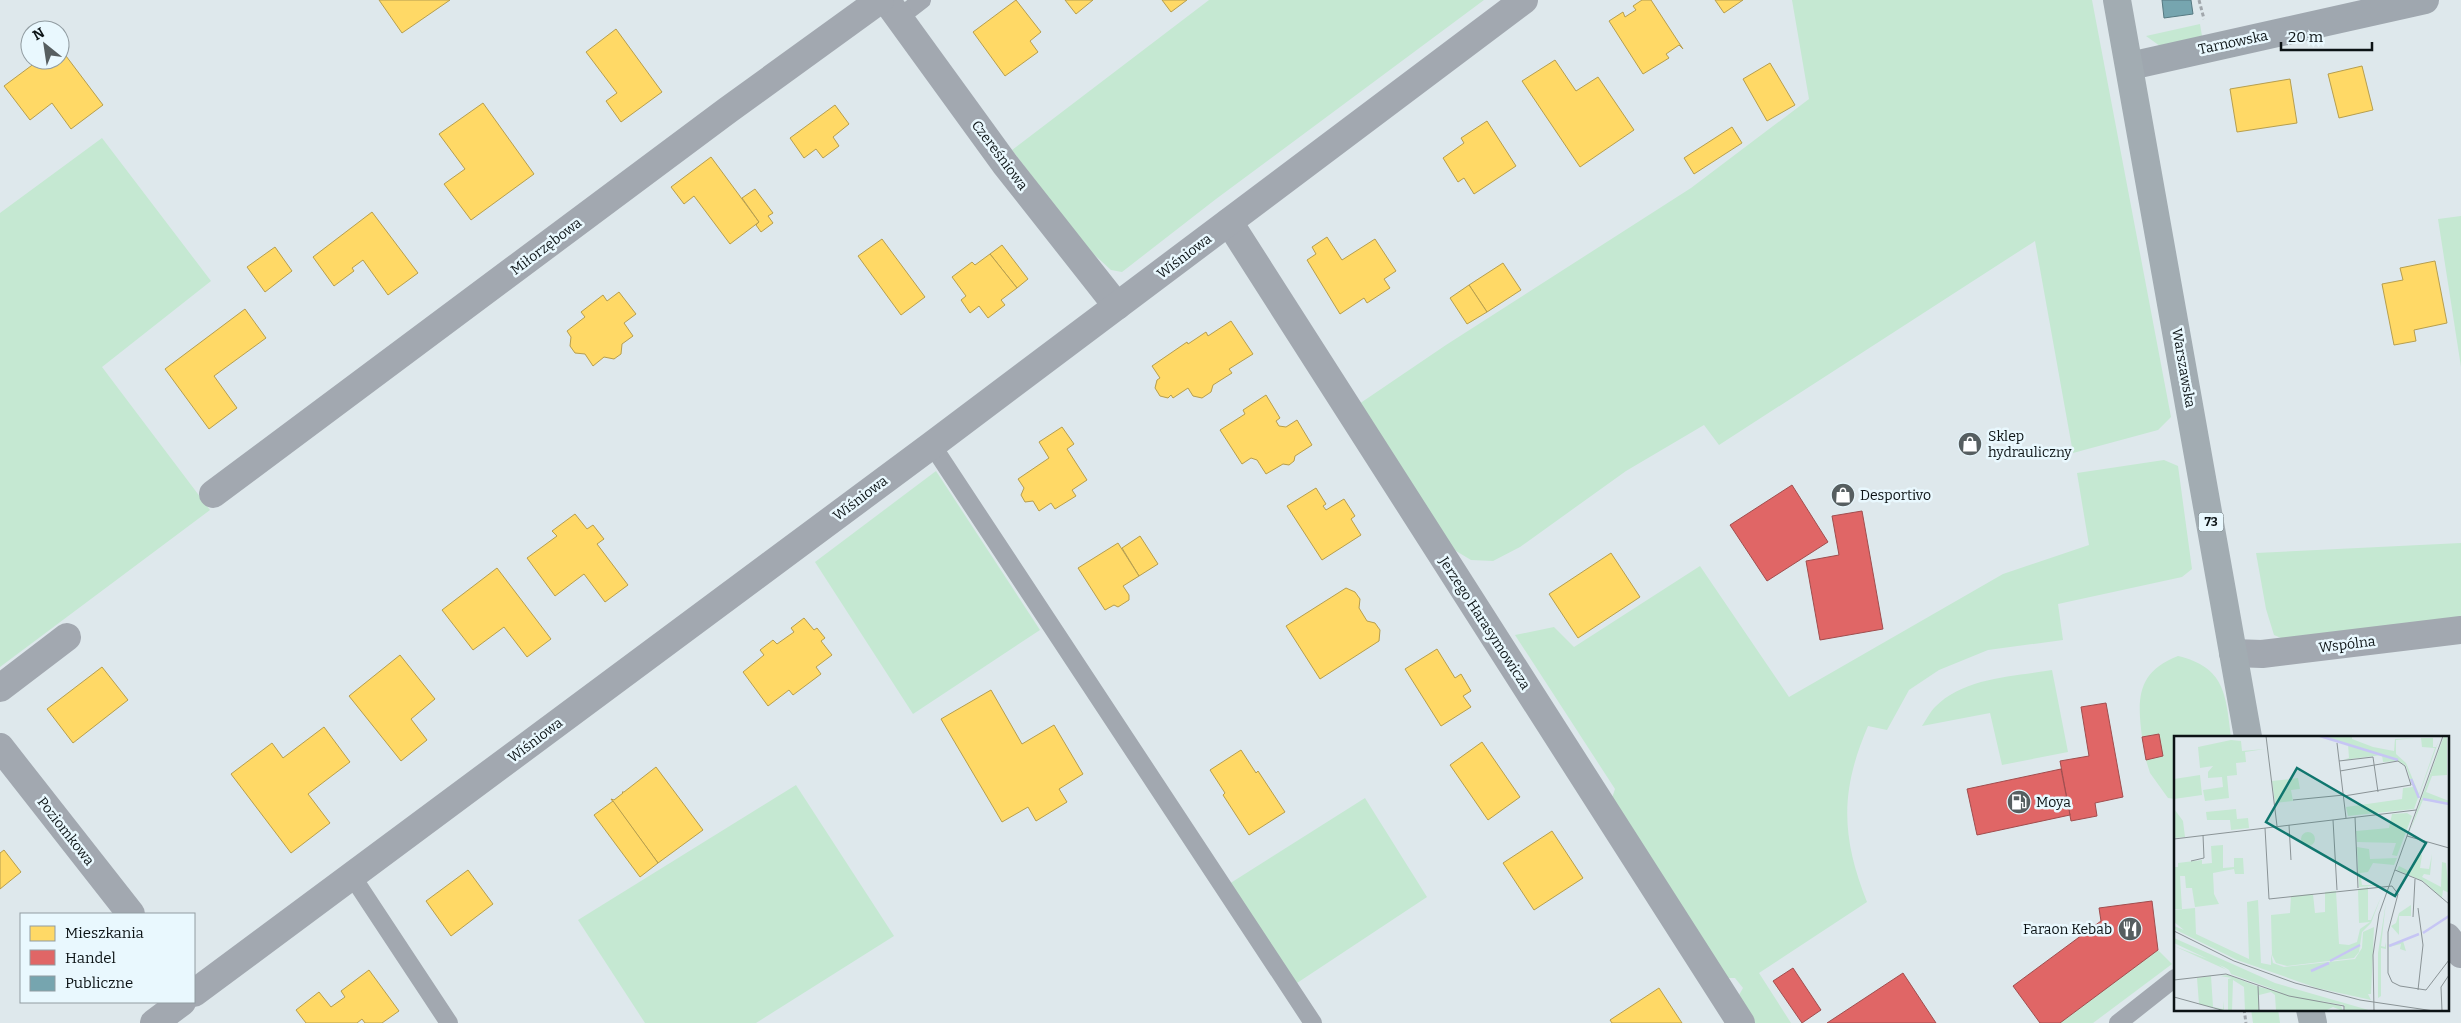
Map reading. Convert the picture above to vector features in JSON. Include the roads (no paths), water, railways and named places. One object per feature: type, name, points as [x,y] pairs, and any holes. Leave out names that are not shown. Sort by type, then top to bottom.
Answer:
[{"type":"main road","name":"Warszawska","points":[[2117,0],[2248,736]]},
{"type":"main road","points":[[2291,1010],[2293,1023]]},
{"type":"main road","points":[[2310,1010],[2313,1023]]},
{"type":"street","name":"Wiśniowa","points":[[195,992],[932,445],[1524,0]]},
{"type":"street","name":"Tarnowska","points":[[2130,66],[2425,0]]},
{"type":"street","name":"Czereśniowa","points":[[889,6],[1005,164],[1117,306]]},
{"type":"street","name":"Miłorzębowa","points":[[213,494],[728,110],[889,6]]},
{"type":"street","name":"Jerzego Harasymowicza","points":[[1229,222],[1741,1023]]},
{"type":"street","name":"Wspólna","points":[[2233,653],[2262,654],[2461,630]]},
{"type":"street","points":[[0,688],[67,637]]},
{"type":"street","name":"Poziomkowa","points":[[0,747],[131,913]]},
{"type":"street","points":[[2448,938],[2461,954]]},
{"type":"street","points":[[154,1023],[181,1003]]},
{"type":"lane","points":[[889,6],[922,0]]},
{"type":"lane","points":[[932,445],[1313,1023]]},
{"type":"lane","points":[[352,876],[449,1023]]},
{"type":"lane","points":[[2118,1023],[2174,979]]},
{"type":"place","name":"Sklep hydrauliczny","points":[[1970,444]]},
{"type":"place","name":"Desportivo","points":[[1843,495]]},
{"type":"place","name":"Moya","points":[[2019,802]]},
{"type":"place","name":"Faraon Kebab","points":[[2130,929]]}]
